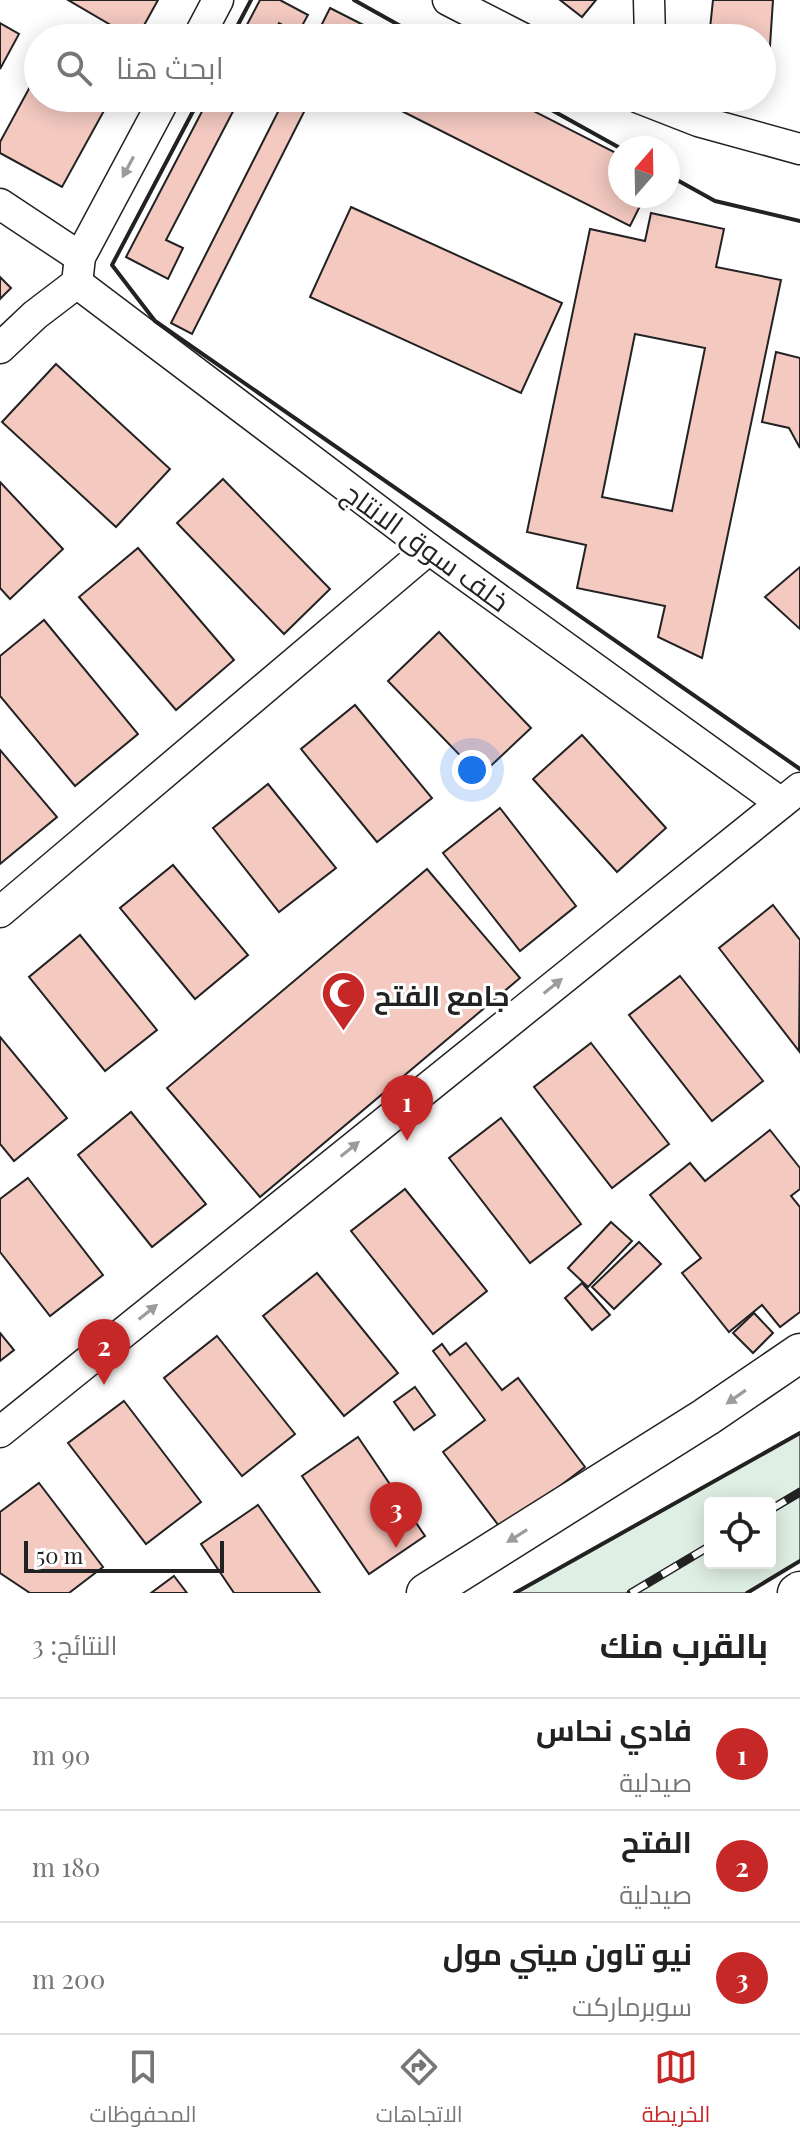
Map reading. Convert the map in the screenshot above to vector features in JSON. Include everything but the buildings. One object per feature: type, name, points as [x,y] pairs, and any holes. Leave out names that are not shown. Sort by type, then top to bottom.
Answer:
[{"type":"main road","points":[[426,1593],[706,1417],[800,1353]]},
{"type":"street","points":[[205,24],[218,0]]},
{"type":"street","points":[[448,0],[495,24]]},
{"type":"street","points":[[649,0],[650,24]]},
{"type":"street","points":[[0,348],[78,270],[158,112]]},
{"type":"street","points":[[680,112],[745,136],[800,149]]},
{"type":"street","name":"خلف سوق الانتاج","points":[[0,204],[78,270],[429,549],[790,796]]},
{"type":"street","points":[[0,912],[429,549]]},
{"type":"street","points":[[0,1432],[790,796]]},
{"type":"green space","points":[[800,1433],[800,1561],[747,1593],[515,1593]]},
{"type":"railway","points":[[776,1506],[800,1492]]},
{"type":"railway","points":[[631,1593],[704,1550]]},
{"type":"wall","points":[[238,24],[251,0]]},
{"type":"wall","points":[[354,0],[397,24]]},
{"type":"wall","points":[[193,112],[112,265],[155,321],[800,769]]},
{"type":"wall","points":[[555,112],[608,141]]},
{"type":"wall","points":[[680,182],[715,201],[800,221]]},
{"type":"wall","points":[[515,1593],[800,1433]]},
{"type":"wall","points":[[747,1593],[800,1561]]},
{"type":"place","name":"جامع الفتح","points":[[343,1033]]},
{"type":"place","name":"فادي نحاس","points":[[407,1141]]},
{"type":"place","name":"الفتح","points":[[104,1385]]},
{"type":"place","name":"نيو تاون ميني مول","points":[[396,1548]]}]
